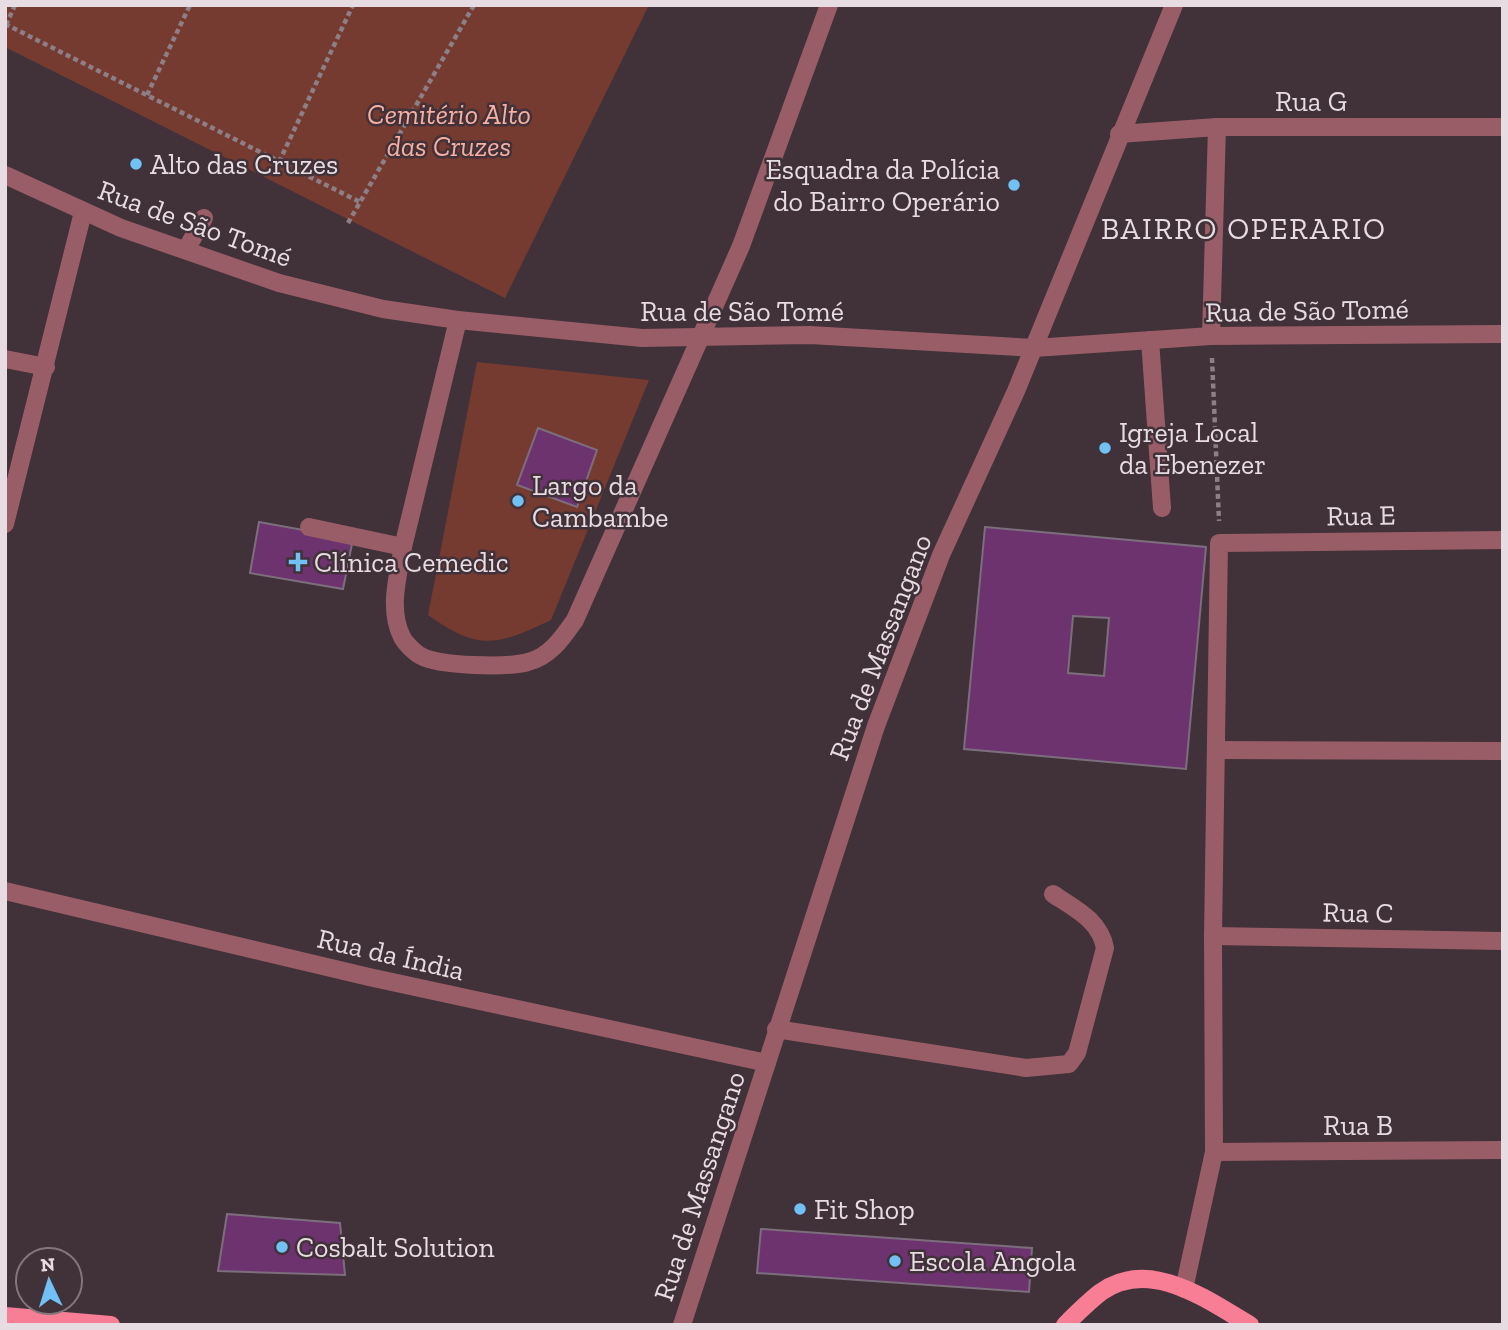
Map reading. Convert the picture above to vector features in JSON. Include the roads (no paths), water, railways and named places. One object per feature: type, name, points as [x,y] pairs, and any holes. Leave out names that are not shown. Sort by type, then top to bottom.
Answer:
[{"type":"main road","points":[[1065,1325],[1089,1302],[1124,1280],[1164,1281],[1184,1289],[1226,1318],[1250,1325]]},
{"type":"main road","points":[[1086,1325],[1089,1302]]},
{"type":"main road","points":[[5,1316],[111,1325]]},
{"type":"street","points":[[458,320],[403,547],[396,585],[395,616],[403,639],[421,657],[472,666],[529,662],[556,646],[575,620],[741,246],[829,5]]},
{"type":"street","name":"Rua de Massangano","points":[[682,1325],[876,726],[941,555],[1034,348],[1119,134],[1174,5]]},
{"type":"street","points":[[1211,336],[1217,127]]},
{"type":"street","name":"Rua G","points":[[1119,134],[1217,127],[1503,127]]},
{"type":"street","name":"Rua de São Tomé","points":[[5,175],[83,212],[279,283],[383,309],[458,320],[642,338],[810,335],[1034,348],[1211,336],[1503,334]]},
{"type":"street","points":[[5,524],[12,476],[46,367],[83,212]]},
{"type":"street","points":[[186,250],[204,218]]},
{"type":"street","points":[[1150,340],[1162,508]]},
{"type":"street","points":[[5,359],[46,367]]},
{"type":"street","points":[[309,527],[403,547]]},
{"type":"street","name":"Rua E","points":[[1216,750],[1219,543],[1503,540]]},
{"type":"street","points":[[1184,1289],[1214,1152],[1216,750],[1503,751]]},
{"type":"street","name":"Rua da Índia","points":[[5,891],[369,976],[766,1063]]},
{"type":"street","points":[[776,1029],[1026,1068],[1069,1064],[1077,1054],[1105,948],[1102,933],[1092,920],[1053,894]]},
{"type":"street","name":"Rua C","points":[[1213,936],[1503,941]]},
{"type":"street","name":"Rua B","points":[[1214,1152],[1503,1150]]},
{"type":"place","name":"Alto das Cruzes","points":[[136,164]]},
{"type":"place","name":"Esquadra da Polícia do Bairro Operário","points":[[1014,185]]},
{"type":"place","name":"Igreja Local da Ebenezer","points":[[1105,448]]},
{"type":"place","name":"Largo da Cambambe","points":[[518,501]]},
{"type":"place","name":"Clínica Cemedic","points":[[298,562]]},
{"type":"place","name":"Fit Shop","points":[[800,1209]]},
{"type":"place","name":"Cosbalt Solution","points":[[282,1247]]},
{"type":"place","name":"Escola Angola","points":[[895,1261]]},
{"type":"district","name":"BAIRRO OPERARIO","points":[[1244,229]]},
{"type":"park label","name":"Cemitério Alto das Cruzes","points":[[449,130]]}]
